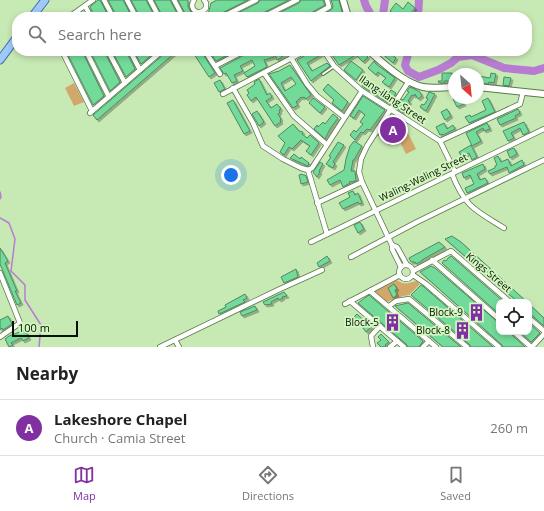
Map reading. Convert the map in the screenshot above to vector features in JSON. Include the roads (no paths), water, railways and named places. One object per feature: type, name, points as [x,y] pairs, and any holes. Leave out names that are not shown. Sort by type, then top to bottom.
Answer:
[{"type":"main road","points":[[36,12],[45,0]]},
{"type":"main road","points":[[0,60],[12,44]]},
{"type":"street","points":[[76,12],[93,0]]},
{"type":"street","points":[[104,0],[110,12]]},
{"type":"street","points":[[127,0],[133,12]]},
{"type":"street","points":[[150,0],[156,12]]},
{"type":"street","points":[[174,0],[181,12]]},
{"type":"street","points":[[194,0],[192,6],[194,12]]},
{"type":"street","points":[[202,12],[206,8],[205,2],[211,0]]},
{"type":"street","points":[[232,12],[256,0]]},
{"type":"street","points":[[273,12],[297,0]]},
{"type":"street","points":[[320,12],[329,7],[327,0]]},
{"type":"street","points":[[343,0],[347,12]]},
{"type":"street","points":[[85,6],[88,12]]},
{"type":"street","points":[[64,56],[91,112],[156,57]]},
{"type":"street","points":[[88,56],[109,97]]},
{"type":"street","points":[[111,56],[125,83]]},
{"type":"street","points":[[133,56],[140,70]]},
{"type":"street","points":[[209,56],[220,74]]},
{"type":"street","points":[[215,66],[234,56]]},
{"type":"street","points":[[223,94],[296,56]]},
{"type":"street","name":"Ilang-ilang Street","points":[[327,56],[334,66],[362,91],[440,141]]},
{"type":"street","points":[[374,56],[409,81],[423,87],[448,87]]},
{"type":"street","points":[[292,58],[307,84],[317,96],[344,117]]},
{"type":"street","points":[[264,73],[294,116],[326,144]]},
{"type":"street","points":[[400,275],[401,267],[362,182],[359,172],[361,159],[367,146],[409,81]]},
{"type":"street","points":[[233,88],[253,123],[263,146],[283,159],[308,170]]},
{"type":"street","points":[[484,88],[544,94]]},
{"type":"street","points":[[308,170],[312,168],[326,144],[362,91]]},
{"type":"street","points":[[504,228],[476,211],[464,199],[458,189],[440,141],[520,104],[522,92]]},
{"type":"street","name":"Waling-Waling Street","points":[[311,242],[544,129]]},
{"type":"street","points":[[351,257],[388,237],[544,160]]},
{"type":"street","points":[[308,170],[327,234]]},
{"type":"street","points":[[317,203],[362,182]]},
{"type":"street","points":[[392,245],[397,247],[407,265],[411,267],[413,273],[499,347]]},
{"type":"street","name":"Kings Street","points":[[413,273],[432,260],[451,251],[507,299]]},
{"type":"street","points":[[432,260],[496,316]]},
{"type":"street","points":[[401,267],[407,265]]},
{"type":"street","points":[[160,347],[322,270]]},
{"type":"street","points":[[0,273],[20,323],[0,337]]},
{"type":"street","points":[[400,275],[405,279],[410,278],[413,273]]},
{"type":"street","points":[[345,304],[400,275]]},
{"type":"street","points":[[370,291],[436,347]]},
{"type":"street","points":[[389,306],[396,301],[409,298],[466,347]]},
{"type":"street","points":[[350,301],[404,347]]},
{"type":"street","points":[[532,321],[544,331]]},
{"type":"street","points":[[373,347],[371,336],[380,326]]},
{"type":"street","points":[[518,335],[532,347],[544,334]]},
{"type":"street","points":[[175,340],[179,347]]},
{"type":"street","points":[[390,347],[397,341]]},
{"type":"street","points":[[423,347],[429,341]]},
{"type":"lane","points":[[323,74],[334,66]]},
{"type":"waterway","points":[[364,0],[369,12]]},
{"type":"waterway","points":[[383,12],[385,0]]},
{"type":"waterway","points":[[418,12],[419,0]]},
{"type":"waterway","points":[[408,56],[405,65],[408,71],[419,77],[438,70],[451,63],[458,57],[465,56]]},
{"type":"waterway","points":[[474,56],[504,68],[534,71],[544,68]]},
{"type":"waterway","points":[[0,192],[0,199]]},
{"type":"waterway","points":[[0,218],[9,223],[15,239],[11,271],[25,285],[25,300],[41,325],[39,347]]},
{"type":"place","name":"Lakeshore Chapel","points":[[393,130]]},
{"type":"place","name":"Block-9","points":[[476,312]]},
{"type":"place","name":"Block-5","points":[[392,322]]},
{"type":"place","name":"Block-8","points":[[463,330]]}]
